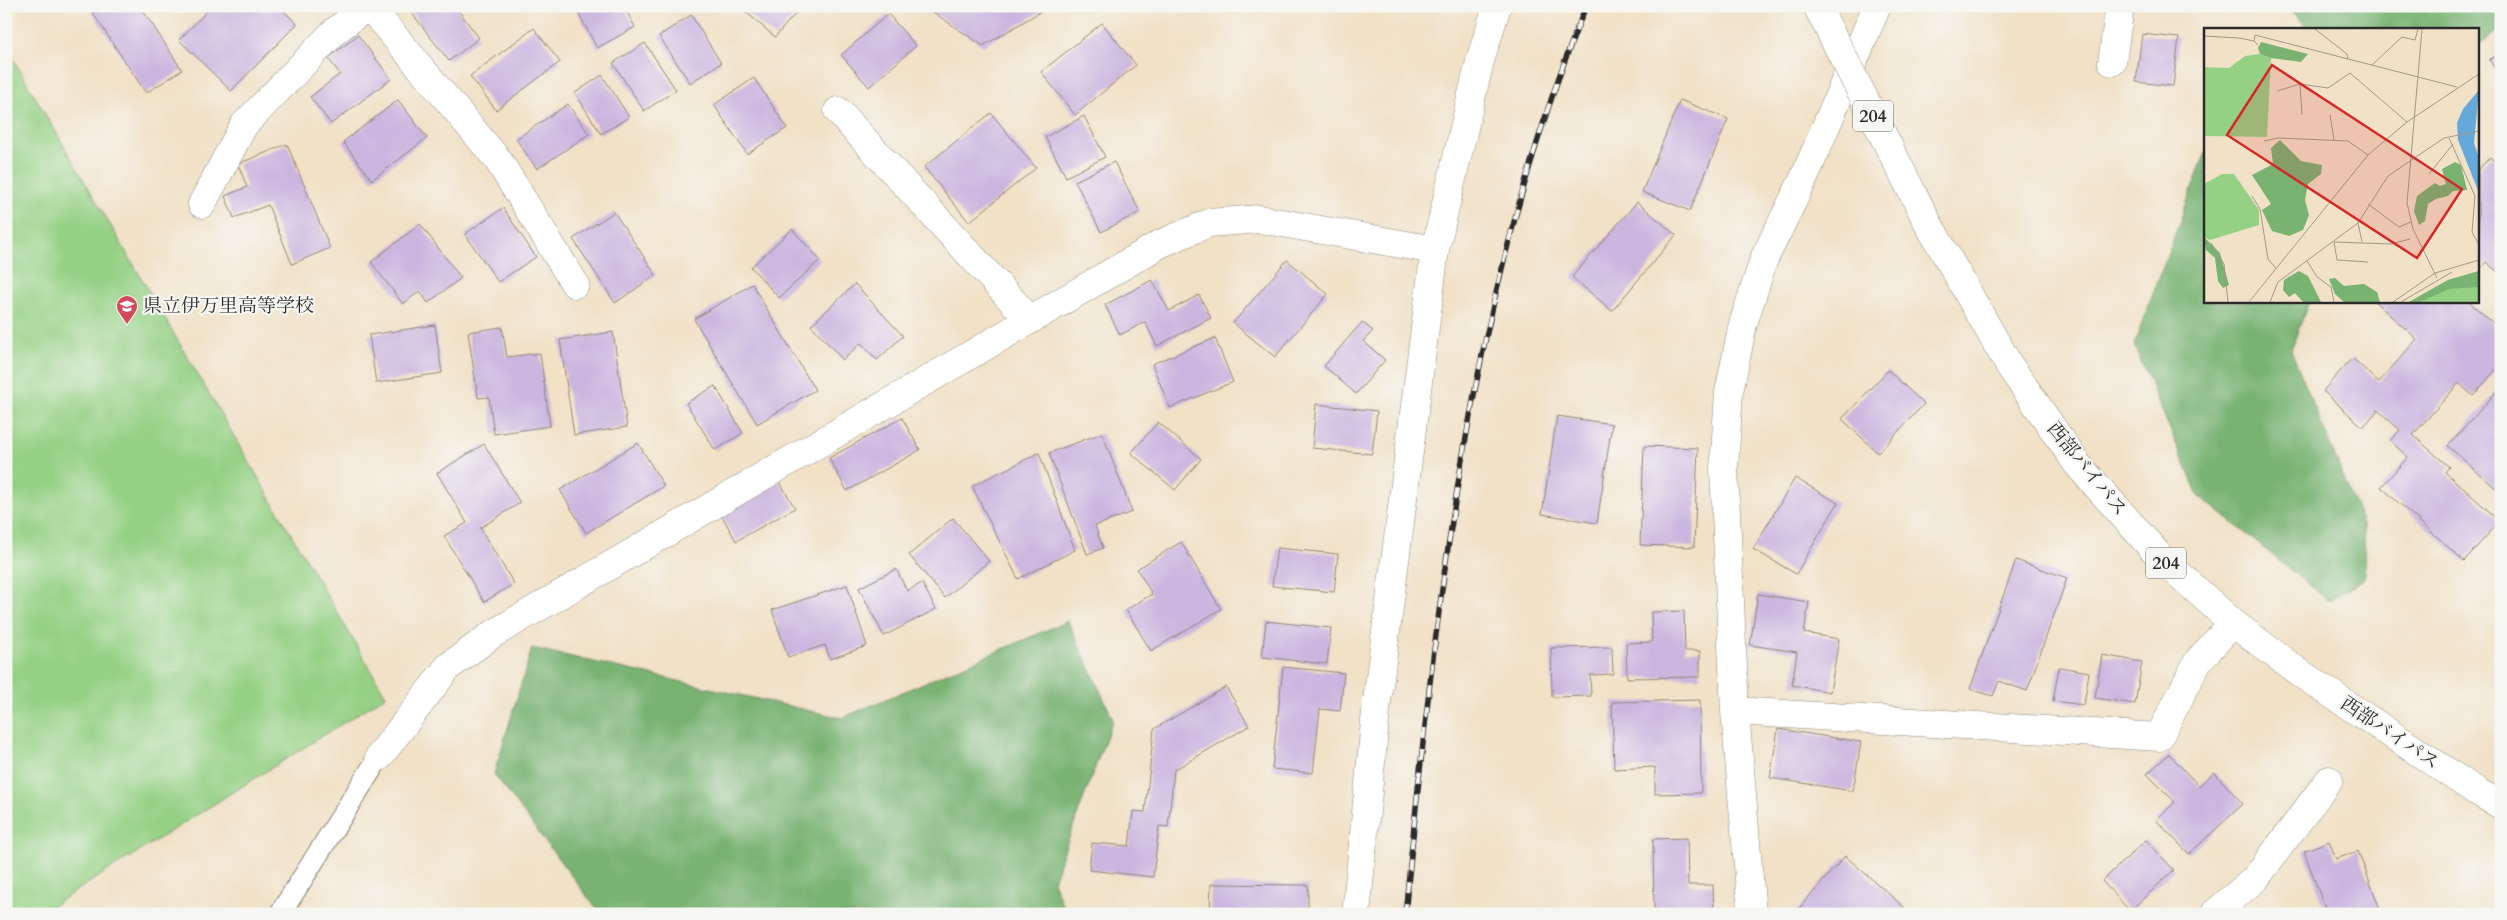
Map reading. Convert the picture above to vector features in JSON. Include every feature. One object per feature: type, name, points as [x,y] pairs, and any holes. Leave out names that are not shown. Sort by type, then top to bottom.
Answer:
[{"type":"main road","points":[[202,204],[244,125],[334,32],[368,6],[498,160],[575,284]]},
{"type":"main road","points":[[1356,914],[1377,701],[1435,250],[1480,61],[1497,6]]},
{"type":"main road","name":"西部バイパス","points":[[1817,6],[1930,225],[2010,365],[2078,465],[2162,559],[2234,623],[2300,673],[2476,791],[2501,805]]},
{"type":"main road","points":[[1752,914],[1735,711],[1724,469],[1729,392],[1742,324],[1764,259],[1804,178],[1877,6]]},
{"type":"main road","points":[[2112,62],[2120,6]]},
{"type":"main road","points":[[838,111],[1030,320]]},
{"type":"main road","points":[[379,757],[448,667],[493,634],[1160,244],[1209,223],[1259,219],[1435,250]]},
{"type":"main road","points":[[1735,711],[2159,737],[2198,661],[2234,623]]},
{"type":"main road","points":[[2214,914],[2255,879],[2329,780]]},
{"type":"lane","points":[[280,914],[379,757]]},
{"type":"green space","points":[[2279,6],[2501,6],[2501,29],[2480,44],[2480,28],[2307,28],[2292,10]]},
{"type":"green space","name":"県立伊万里高等学校","points":[[6,47],[386,696],[39,914],[6,914]]},
{"type":"green space","points":[[2204,156],[2204,302],[2309,302],[2291,350],[2364,527],[2365,578],[2329,601],[2198,495],[2134,345]]},
{"type":"green space","points":[[1068,621],[1113,719],[1053,881],[1066,914],[598,914],[599,912],[494,774],[532,648],[842,718]]},
{"type":"building","points":[[88,6],[140,6],[182,70],[146,93]]},
{"type":"building","points":[[212,6],[279,6],[297,24],[231,91],[179,40]]},
{"type":"building","points":[[418,6],[455,6],[479,38],[449,61],[411,12]]},
{"type":"building","points":[[586,6],[624,6],[635,27],[597,48],[577,11]]},
{"type":"building","points":[[739,6],[802,6],[775,37]]},
{"type":"building","points":[[924,6],[1050,6],[983,46]]},
{"type":"building","points":[[888,14],[916,46],[869,87],[841,55]]},
{"type":"building","points":[[691,15],[721,63],[690,83],[659,36]]},
{"type":"building","points":[[1102,23],[1136,65],[1075,115],[1041,72]]},
{"type":"building","points":[[534,28],[560,62],[496,110],[470,76]]},
{"type":"building","points":[[2142,34],[2179,38],[2173,86],[2136,82]]},
{"type":"building","points":[[358,35],[391,79],[331,124],[310,97],[340,74],[328,58]]},
{"type":"building","points":[[645,43],[676,90],[644,111],[613,63]]},
{"type":"building","points":[[2501,53],[2501,78],[2489,60]]},
{"type":"building","points":[[602,75],[629,117],[601,134],[575,93]]},
{"type":"building","points":[[754,78],[787,128],[747,154],[714,105]]},
{"type":"building","points":[[398,100],[427,138],[372,180],[343,142]]},
{"type":"building","points":[[1680,100],[1728,119],[1690,211],[1642,192]]},
{"type":"building","points":[[568,104],[589,134],[537,169],[516,139]]},
{"type":"building","points":[[991,113],[1036,168],[969,222],[924,167]]},
{"type":"building","points":[[1084,116],[1105,157],[1066,177],[1045,137]]},
{"type":"building","points":[[287,144],[330,248],[292,264],[268,205],[234,218],[225,196],[247,187],[238,164]]},
{"type":"building","points":[[2490,157],[2501,166],[2501,230],[2497,234],[2501,237],[2501,271],[2499,273],[2486,262],[2480,269],[2480,168]]},
{"type":"building","points":[[1114,162],[1140,212],[1101,232],[1075,181]]},
{"type":"building","points":[[1637,202],[1676,235],[1612,311],[1572,277]]},
{"type":"building","points":[[503,208],[536,257],[498,282],[465,234]]},
{"type":"building","points":[[614,212],[656,275],[615,303],[573,239]]},
{"type":"building","points":[[420,224],[461,278],[428,303],[420,291],[403,304],[371,262]]},
{"type":"building","points":[[792,229],[820,260],[779,298],[751,267]]},
{"type":"building","points":[[1287,260],[1328,294],[1275,357],[1233,323]]},
{"type":"building","points":[[1152,280],[1169,311],[1199,295],[1211,318],[1157,346],[1145,322],[1120,335],[1105,305]]},
{"type":"building","points":[[752,284],[815,390],[757,424],[694,319]]},
{"type":"building","points":[[855,284],[903,336],[877,360],[861,343],[843,360],[811,325]]},
{"type":"building","points":[[2375,302],[2469,302],[2501,330],[2501,364],[2473,396],[2459,383],[2413,435],[2449,467],[2445,472],[2500,521],[2464,561],[2381,487],[2408,457],[2390,441],[2400,430],[2378,410],[2363,427],[2323,391],[2352,358],[2379,382],[2417,339]]},
{"type":"building","points":[[1362,322],[1373,331],[1363,341],[1385,360],[1356,394],[1324,366]]},
{"type":"building","points":[[435,325],[442,373],[376,383],[369,335]]},
{"type":"building","points":[[502,327],[507,357],[540,353],[550,426],[494,434],[489,397],[478,398],[468,332]]},
{"type":"building","points":[[613,332],[627,427],[574,435],[560,340]]},
{"type":"building","points":[[1215,338],[1233,382],[1170,408],[1152,364]]},
{"type":"building","points":[[1888,370],[1924,404],[1878,453],[1842,419]]},
{"type":"building","points":[[715,386],[743,433],[715,450],[686,403]]},
{"type":"building","points":[[2501,387],[2501,493],[2448,446]]},
{"type":"building","points":[[1316,404],[1377,411],[1372,454],[1312,448]]},
{"type":"building","points":[[1557,416],[1612,424],[1597,523],[1542,514]]},
{"type":"building","points":[[902,418],[920,450],[847,491],[829,458]]},
{"type":"building","points":[[1158,422],[1201,459],[1175,490],[1131,453]]},
{"type":"building","points":[[1102,433],[1132,512],[1095,526],[1103,548],[1087,554],[1049,453]]},
{"type":"building","points":[[638,443],[664,486],[586,533],[560,490]]},
{"type":"building","points":[[484,444],[520,503],[480,528],[514,584],[484,602],[444,536],[467,523],[437,473]]},
{"type":"building","points":[[1644,446],[1698,448],[1694,547],[1640,545]]},
{"type":"building","points":[[1039,453],[1075,550],[1018,579],[972,486]]},
{"type":"building","points":[[1795,478],[1838,503],[1796,574],[1753,549]]},
{"type":"building","points":[[779,481],[795,508],[736,541],[721,514]]},
{"type":"building","points":[[953,518],[989,561],[945,598],[909,555]]},
{"type":"building","points":[[1181,542],[1221,609],[1151,651],[1126,610],[1152,594],[1137,569]]},
{"type":"building","points":[[1277,548],[1338,554],[1334,592],[1272,586]]},
{"type":"building","points":[[2016,560],[2067,578],[2027,691],[1999,681],[1993,696],[1970,689]]},
{"type":"building","points":[[896,569],[907,591],[922,583],[936,609],[884,636],[859,588]]},
{"type":"building","points":[[847,585],[867,646],[830,659],[825,645],[788,657],[772,610]]},
{"type":"building","points":[[1758,594],[1809,602],[1804,633],[1839,639],[1830,692],[1792,685],[1797,652],[1750,645]]},
{"type":"building","points":[[1684,611],[1685,651],[1700,651],[1700,677],[1627,678],[1626,643],[1652,642],[1651,612]]},
{"type":"building","points":[[1266,621],[1331,628],[1327,664],[1262,657]]},
{"type":"building","points":[[1612,647],[1613,674],[1590,675],[1591,696],[1552,697],[1551,648]]},
{"type":"building","points":[[2102,655],[2142,662],[2135,704],[2095,698]]},
{"type":"building","points":[[1283,667],[1344,673],[1340,711],[1320,709],[1313,773],[1272,769]]},
{"type":"building","points":[[2059,667],[2089,672],[2084,705],[2053,701]]},
{"type":"building","points":[[1226,687],[1249,726],[1174,770],[1168,827],[1159,826],[1153,877],[1089,870],[1092,843],[1129,846],[1133,811],[1145,812],[1154,729]]},
{"type":"building","points":[[1700,700],[1701,793],[1655,794],[1655,767],[1614,769],[1612,702]]},
{"type":"building","points":[[1778,729],[1861,742],[1853,791],[1770,778]]},
{"type":"building","points":[[2169,754],[2199,786],[2214,772],[2243,804],[2189,854],[2156,820],[2175,802],[2147,774]]},
{"type":"building","points":[[1687,838],[1688,885],[1713,885],[1714,914],[1654,914],[1653,839]]},
{"type":"building","points":[[2146,840],[2174,870],[2130,911],[2102,881]]},
{"type":"building","points":[[2329,841],[2336,859],[2358,851],[2380,909],[2368,914],[2327,914],[2304,851]]},
{"type":"building","points":[[1845,856],[1904,907],[1898,914],[1871,914],[1864,908],[1858,914],[1794,914]]},
{"type":"building","points":[[1211,884],[1308,885],[1308,914],[1210,914]]},
{"type":"railway","points":[[1405,914],[1430,683],[1445,568],[1463,453],[1485,339],[1513,226],[1546,115],[1586,6]]},
{"type":"place","name":"県立伊万里高等学校","points":[[127,325]]}]
